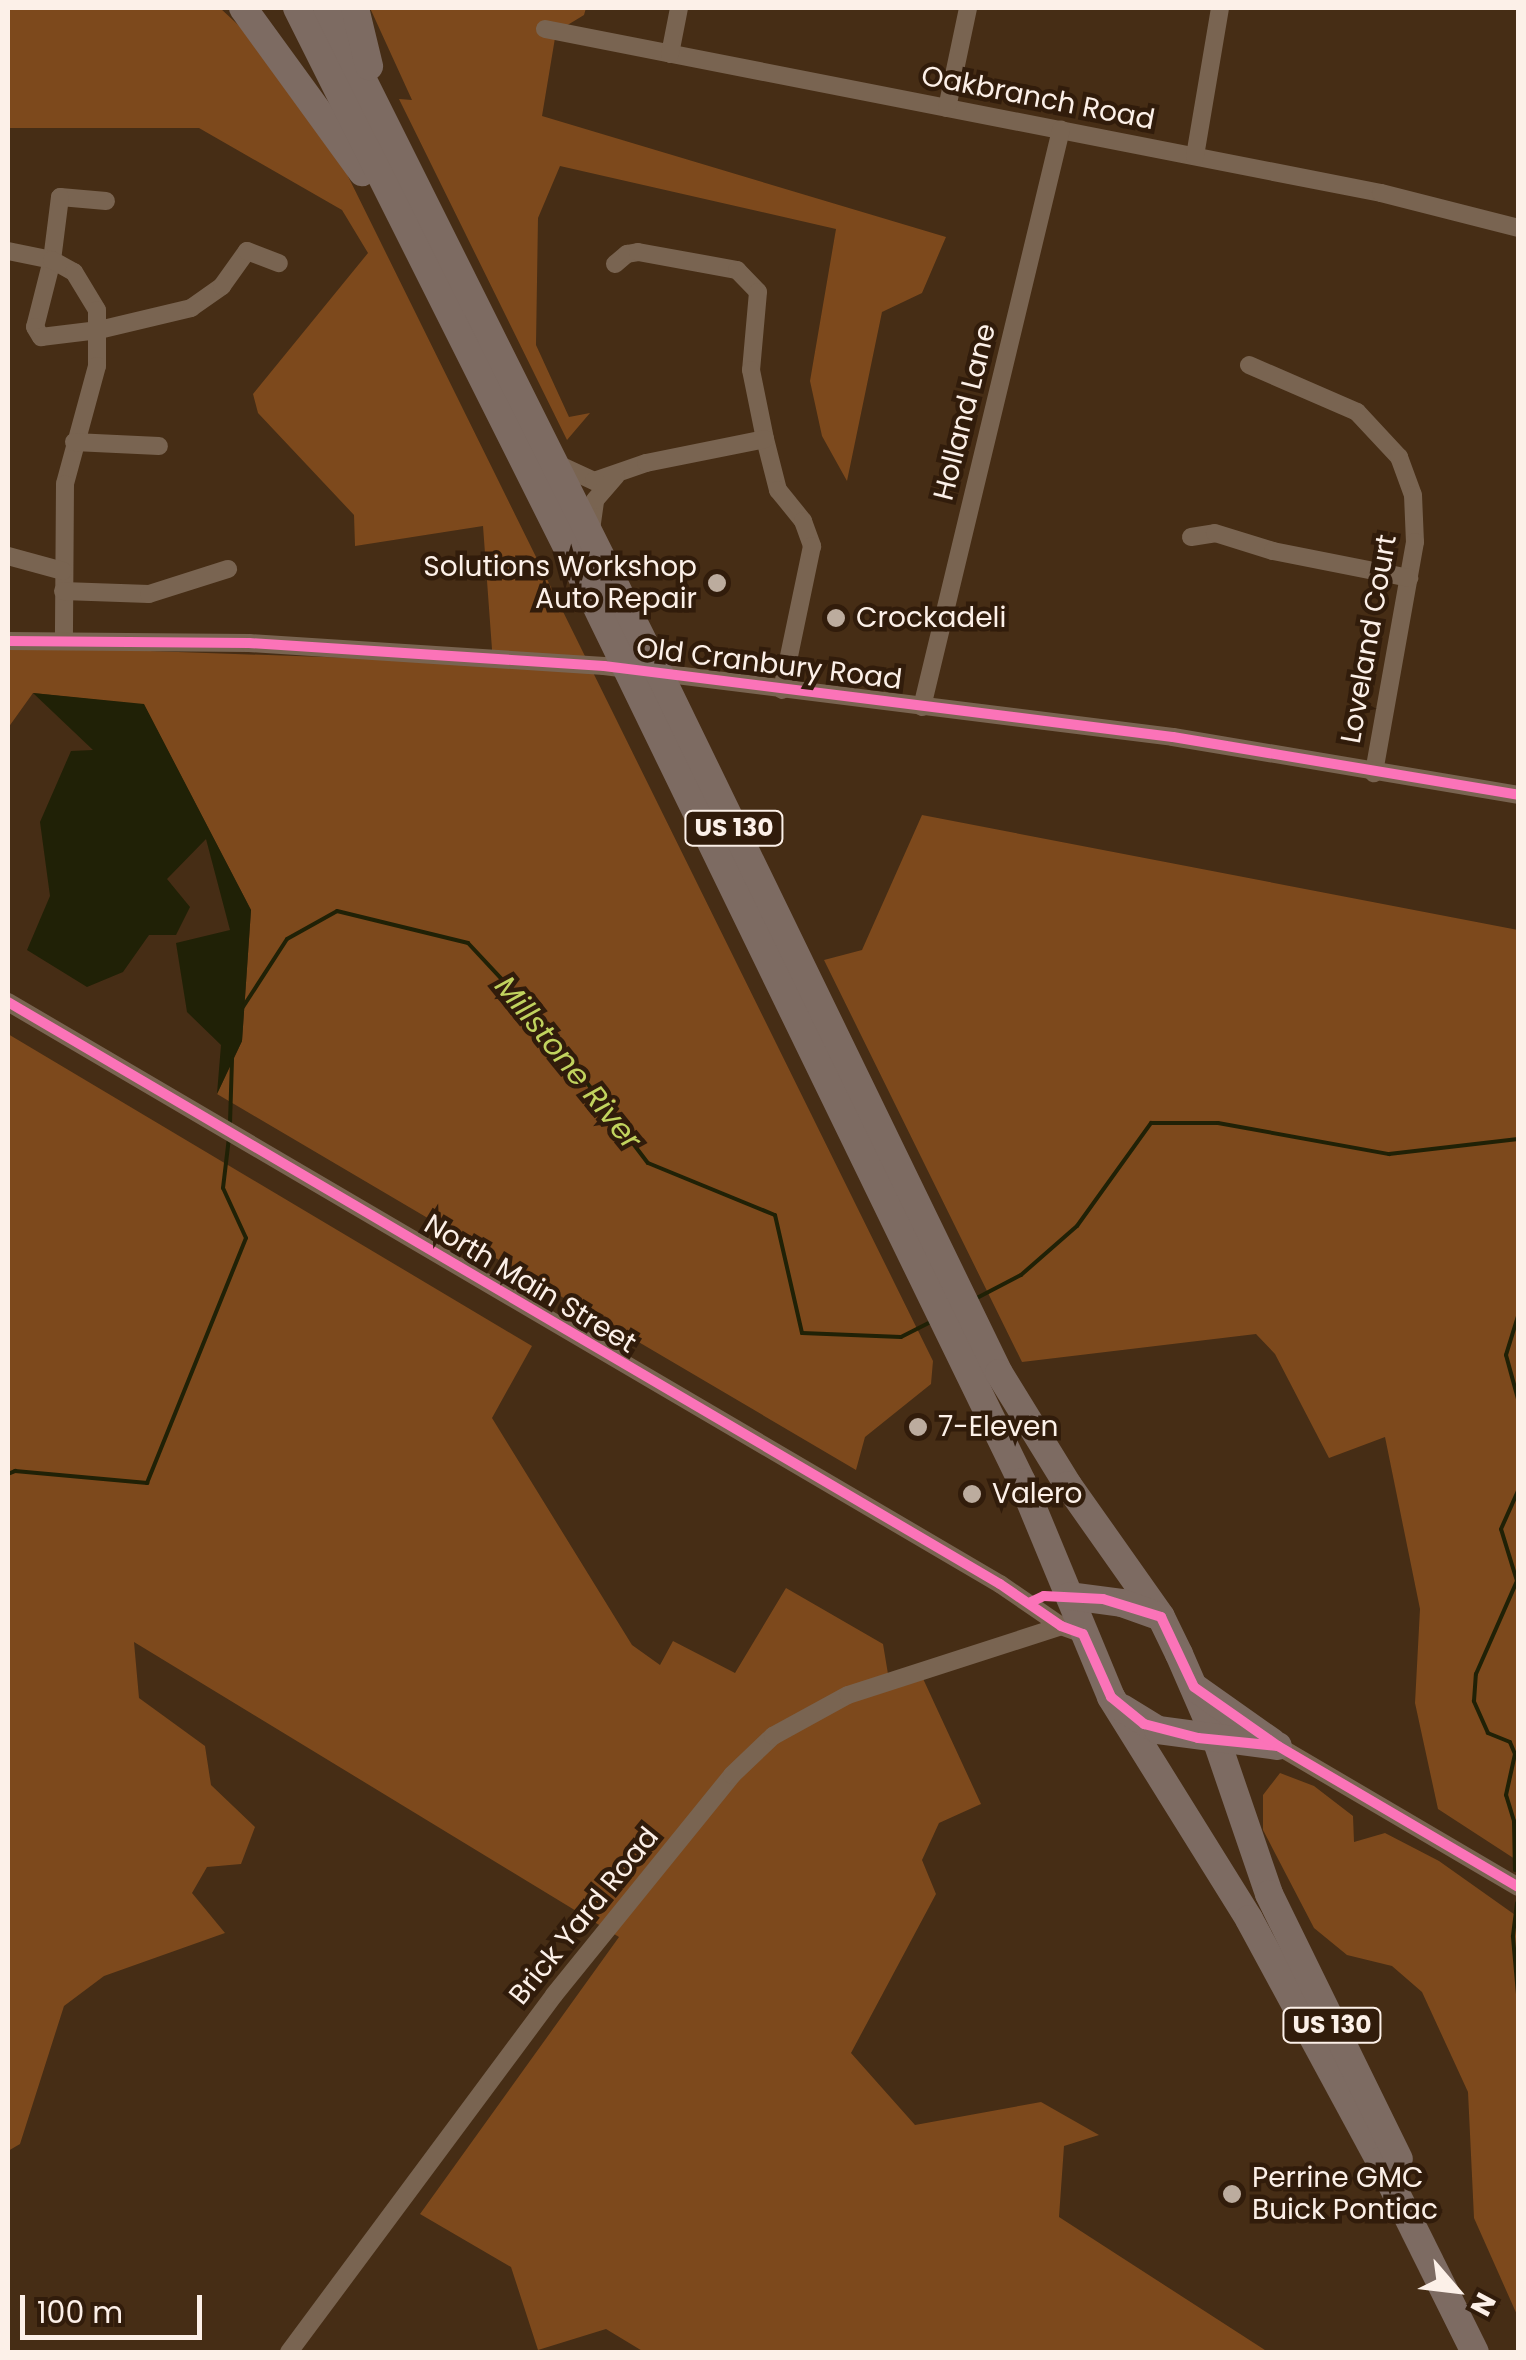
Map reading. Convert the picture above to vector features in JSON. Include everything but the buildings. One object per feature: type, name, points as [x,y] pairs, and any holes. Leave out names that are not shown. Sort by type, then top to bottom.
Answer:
[{"type":"highway","points":[[243,8],[276,47],[427,269]]},
{"type":"highway","name":"US 130","points":[[297,8],[960,1325],[1070,1596],[1072,1630],[1249,1919],[1394,2189],[1475,2352]]},
{"type":"highway","name":"US 130","points":[[327,8],[660,674],[946,1297]]},
{"type":"highway","points":[[355,8],[390,134]]},
{"type":"highway","name":"US 130","points":[[960,1325],[1160,1617],[1216,1740],[1269,1894],[1495,2352]]},
{"type":"highway","points":[[1070,1596],[1103,1599],[1160,1617]]},
{"type":"highway","points":[[1072,1630],[1103,1599]]},
{"type":"highway","points":[[1158,1730],[1183,1727],[1196,1694],[1267,1743]]},
{"type":"highway","points":[[1111,1697],[1127,1713],[1158,1730],[1216,1740],[1267,1743]]},
{"type":"highway","points":[[1231,1784],[1240,1753],[1267,1743]]},
{"type":"street","points":[[670,54],[678,8]]},
{"type":"street","points":[[947,108],[968,8]]},
{"type":"street","points":[[1196,156],[1220,8]]},
{"type":"street","name":"Oakbranch Road","points":[[544,30],[1196,156],[1472,213],[1518,228]]},
{"type":"street","name":"Holland Lane","points":[[922,707],[1061,130]]},
{"type":"street","points":[[106,202],[60,196],[37,332],[47,339],[191,308],[222,286],[248,251],[279,263]]},
{"type":"street","points":[[8,251],[52,260],[84,282],[97,310],[99,330],[92,387],[74,442],[63,512],[64,642]]},
{"type":"street","points":[[616,264],[627,254],[638,252],[737,270],[754,284],[761,303],[751,370],[764,439],[778,490],[803,521],[812,546],[782,690]]},
{"type":"street","name":"Loveland Court","points":[[1249,365],[1357,412],[1399,457],[1415,508],[1408,578],[1374,773]]},
{"type":"street","points":[[554,462],[594,481],[646,464],[764,439]]},
{"type":"street","points":[[74,442],[159,446]]},
{"type":"street","points":[[592,537],[594,500],[617,476]]},
{"type":"street","points":[[1191,537],[1216,533],[1273,551],[1408,578]]},
{"type":"street","points":[[8,556],[63,571]]},
{"type":"street","points":[[63,592],[148,594],[228,569]]},
{"type":"street","name":"Old Cranbury Road","points":[[8,641],[249,642],[627,669],[1173,737],[1518,795]]},
{"type":"street","name":"North Main Street","points":[[8,1002],[1031,1602],[1072,1630]]},
{"type":"street","points":[[1019,1639],[1031,1602],[1044,1596],[1070,1596]]},
{"type":"street","name":"Brick Yard Road","points":[[289,2352],[554,1995],[746,1762],[773,1736],[835,1700],[1019,1639],[1072,1630]]},
{"type":"street","points":[[1267,1743],[1518,1887]]},
{"type":"shaded area","points":[[8,8],[220,8],[303,85],[933,1361],[931,1384],[865,1437],[856,1470],[217,1094],[242,1041],[251,910],[144,705],[33,693],[8,728],[8,646],[493,663],[483,526],[355,546],[354,515],[258,413],[253,394],[368,253],[342,210],[199,128],[8,128]]},
{"type":"shaded area","points":[[370,8],[586,8],[584,15],[556,32],[542,116],[946,237],[922,293],[882,312],[847,481],[822,436],[810,381],[836,229],[560,166],[538,218],[536,345],[569,417],[590,413],[567,440],[399,99],[412,100]]},
{"type":"shaded area","points":[[33,693],[144,704],[251,910],[242,1041],[217,1094],[221,1045],[187,1012],[176,943],[230,930],[206,839],[167,879],[190,907],[176,935],[149,935],[123,972],[87,987],[27,950],[50,896],[40,822],[71,751],[93,750]]},
{"type":"shaded area","points":[[922,815],[1518,930],[1518,1861],[1438,1809],[1415,1703],[1420,1609],[1385,1437],[1329,1458],[1275,1354],[1256,1334],[1022,1362],[824,960],[862,950]]},
{"type":"shaded area","points":[[8,1034],[532,1346],[492,1418],[632,1645],[660,1665],[673,1641],[735,1673],[786,1588],[883,1644],[889,1680],[919,1670],[981,1804],[939,1823],[922,1860],[936,1894],[851,2053],[915,2125],[1041,2102],[1099,2135],[1064,2146],[1059,2217],[1268,2352],[644,2352],[606,2329],[538,2350],[511,2267],[420,2214],[619,1937],[134,1642],[139,1698],[205,1746],[211,1785],[255,1827],[241,1864],[207,1867],[192,1893],[225,1933],[104,1976],[64,2006],[20,2144],[8,2151]]},
{"type":"shaded area","points":[[1280,1773],[1314,1786],[1353,1816],[1354,1842],[1385,1833],[1439,1861],[1518,1917],[1518,2317],[1474,2218],[1468,2092],[1422,1992],[1392,1966],[1347,1955],[1314,1928],[1263,1830],[1263,1795]]},
{"type":"waterway","name":"Millstone River","points":[[243,1007],[287,939],[337,911],[468,943],[537,1017],[648,1163],[775,1215],[802,1333],[901,1337],[934,1320]]},
{"type":"waterway","name":"Millstone River","points":[[230,1123],[232,1058]]},
{"type":"waterway","name":"Millstone River","points":[[973,1300],[1021,1275],[1077,1226],[1151,1123],[1218,1123],[1389,1154],[1518,1139]]},
{"type":"waterway","name":"Millstone River","points":[[8,1474],[15,1471],[147,1483],[246,1238],[223,1188],[229,1138]]},
{"type":"waterway","points":[[1518,1316],[1506,1355],[1518,1399]]},
{"type":"waterway","points":[[1515,1870],[1514,1821],[1506,1795],[1515,1754],[1510,1742],[1488,1733],[1474,1701],[1476,1674],[1517,1581],[1501,1529],[1518,1491]]},
{"type":"waterway","points":[[1517,1903],[1513,1937],[1518,1994]]},
{"type":"cycle path","points":[[8,641],[249,643],[604,666],[1173,737],[1518,795]]},
{"type":"cycle path","points":[[8,1002],[1000,1584],[1061,1626],[1083,1634],[1111,1697],[1144,1724],[1198,1738],[1278,1746]]},
{"type":"cycle path","points":[[1031,1602],[1044,1596],[1103,1599],[1161,1617],[1194,1687],[1278,1746],[1518,1887]]},
{"type":"place","name":"Solutions Workshop Auto Repair","points":[[717,583]]},
{"type":"place","name":"Crockadeli","points":[[836,618]]},
{"type":"place","name":"7-Eleven","points":[[918,1427]]},
{"type":"place","name":"Valero","points":[[972,1494]]},
{"type":"place","name":"Perrine GMC Buick Pontiac","points":[[1232,2194]]}]
